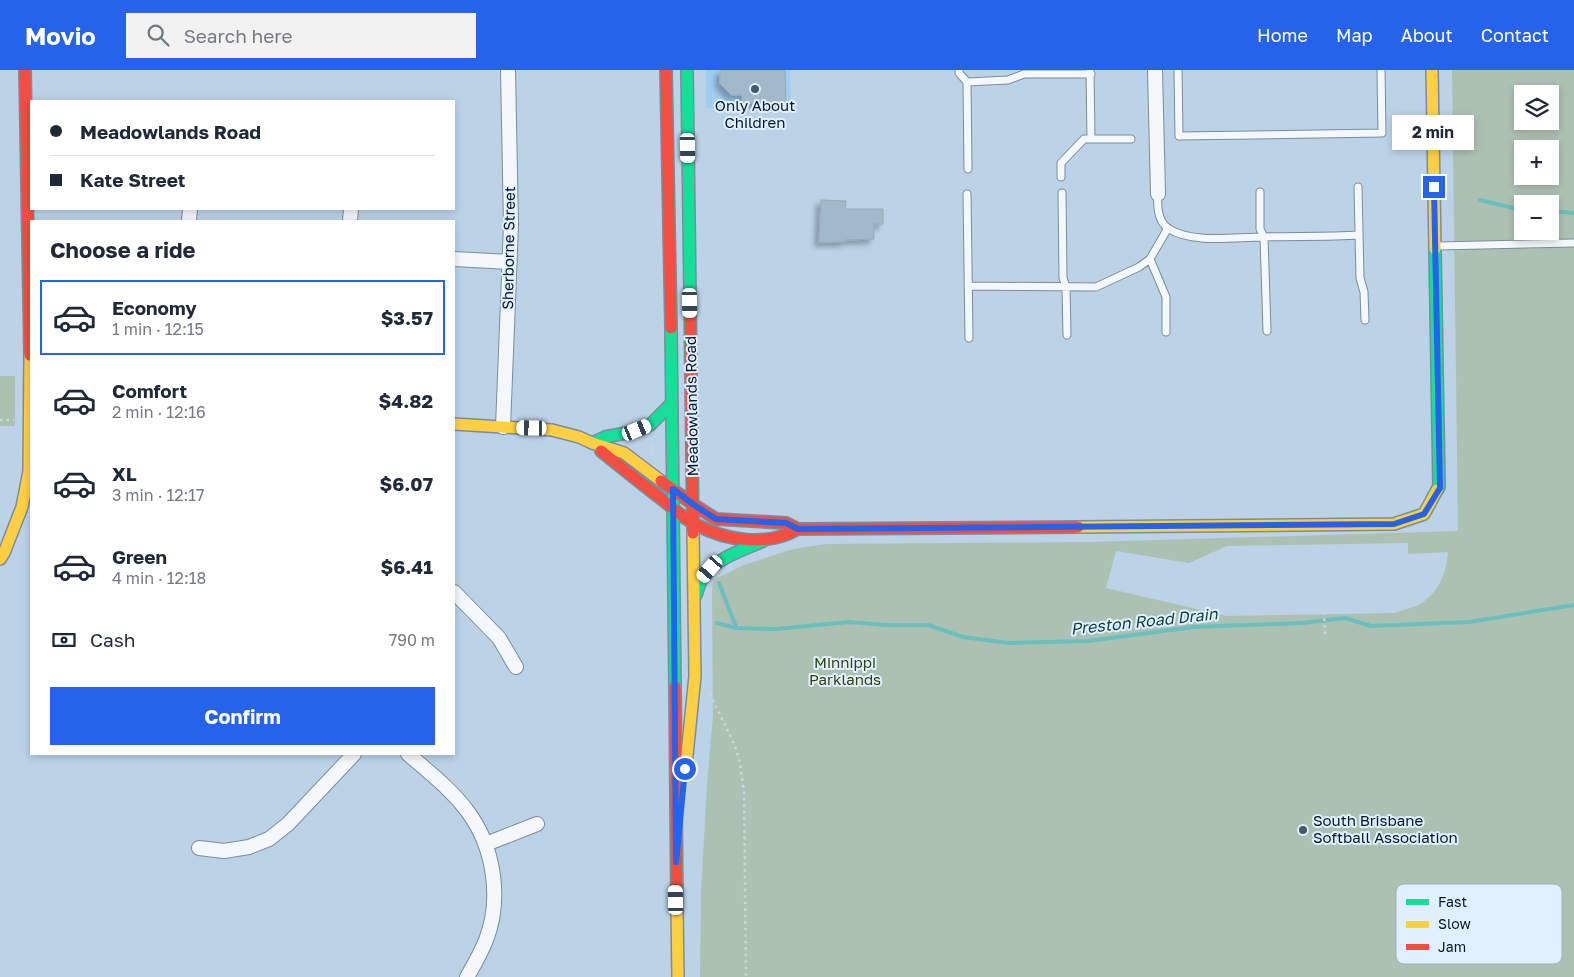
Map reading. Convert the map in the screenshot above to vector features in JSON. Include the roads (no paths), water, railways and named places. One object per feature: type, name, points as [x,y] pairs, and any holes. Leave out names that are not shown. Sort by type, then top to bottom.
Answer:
[{"type":"street","points":[[25,70],[30,319]]},
{"type":"street","name":"Sherborne Street","points":[[503,427],[511,225],[508,70]]},
{"type":"street","name":"Meadowlands Road","points":[[666,70],[672,403],[678,977]]},
{"type":"street","name":"Meadowlands Road","points":[[676,862],[695,676],[687,70]]},
{"type":"street","points":[[1155,70],[1158,194]]},
{"type":"street","points":[[455,424],[552,430],[578,437],[624,453],[716,519],[786,523],[798,529],[1394,524],[1424,514],[1440,488],[1432,70]]},
{"type":"street","points":[[455,260],[510,262]]},
{"type":"street","points":[[592,443],[605,437],[650,425],[672,403]]},
{"type":"street","points":[[592,443],[694,524],[723,536],[763,540],[786,536],[798,529]]},
{"type":"street","points":[[0,558],[4,553],[22,507],[30,471]]},
{"type":"street","points":[[694,598],[702,578],[710,569],[763,540]]},
{"type":"street","points":[[455,593],[500,638],[516,667]]},
{"type":"street","points":[[199,848],[224,851],[249,847],[269,839],[288,824],[353,755]]},
{"type":"street","points":[[409,755],[452,794],[467,811],[479,828],[486,844],[494,893],[492,918],[487,939],[478,960],[466,977]]},
{"type":"street","points":[[486,844],[537,824]]},
{"type":"lane","points":[[959,70],[959,73],[967,82],[968,169]]},
{"type":"lane","points":[[1178,70],[1179,136],[1382,134],[1381,70]]},
{"type":"lane","points":[[967,82],[1008,80],[1024,74],[1090,72],[1091,139]]},
{"type":"lane","points":[[1061,177],[1061,163],[1084,139],[1131,139]]},
{"type":"lane","points":[[1358,187],[1360,278],[1364,292],[1365,320]]},
{"type":"lane","points":[[1260,192],[1260,229],[1264,237],[1267,331]]},
{"type":"lane","points":[[1062,193],[1063,278],[1066,288],[1067,335]]},
{"type":"lane","points":[[968,194],[969,338]]},
{"type":"lane","points":[[1158,194],[1157,203],[1161,220],[1168,228],[1179,233],[1206,239],[1359,235]]},
{"type":"lane","points":[[968,286],[1096,287],[1140,267],[1150,259],[1168,228]]},
{"type":"lane","points":[[1435,246],[1574,243]]},
{"type":"lane","points":[[1150,259],[1166,298],[1166,332]]},
{"type":"waterway","points":[[1480,200],[1514,208]]},
{"type":"waterway","points":[[1559,212],[1574,213]]},
{"type":"waterway","points":[[719,583],[736,627]]},
{"type":"waterway","name":"Preston Road Drain","points":[[717,623],[736,628],[777,629],[848,622],[886,625],[928,625],[963,637],[1008,643],[1088,641],[1194,627],[1302,623],[1345,618],[1371,626],[1469,622],[1574,605]]},
{"type":"place","name":"Only About Children","points":[[755,89]]},
{"type":"place","name":"South Brisbane Softball Association","points":[[1303,830]]},
{"type":"park label","name":"Minnippi Parklands","points":[[845,672]]}]
